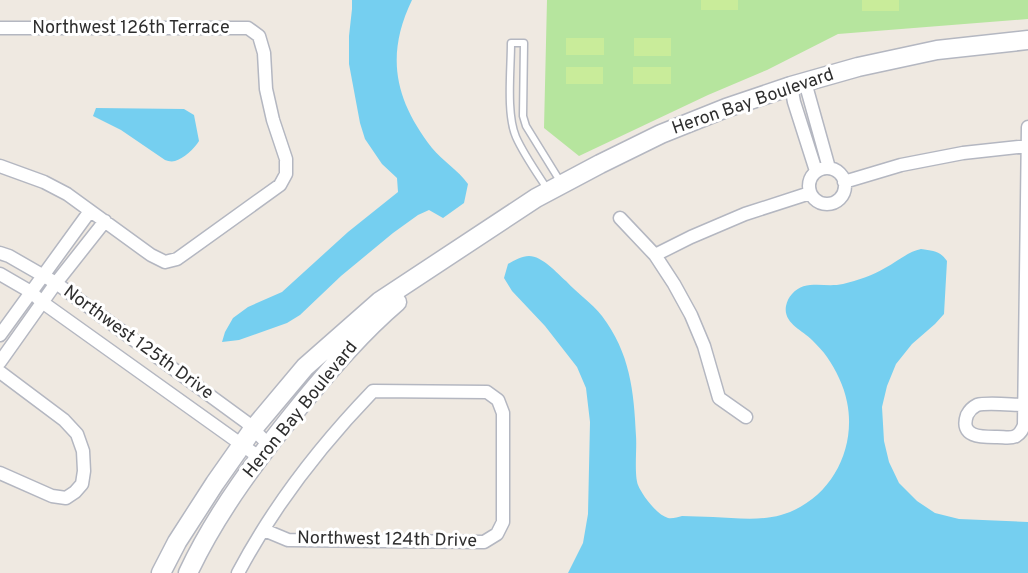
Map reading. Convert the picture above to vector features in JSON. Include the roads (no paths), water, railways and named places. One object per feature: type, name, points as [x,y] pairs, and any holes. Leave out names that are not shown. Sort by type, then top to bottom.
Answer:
[{"type":"street","name":"Northwest 126th Terrace","points":[[0,28],[248,28],[259,36],[264,53],[266,89],[286,159],[286,174],[279,185],[177,259],[165,262],[151,255],[105,221]]},
{"type":"street","name":"Heron Bay Boulevard","points":[[162,573],[177,542],[215,483],[253,429],[305,368],[380,301],[536,198],[661,134],[726,108],[798,84],[858,67],[938,50],[1028,40]]},
{"type":"street","points":[[798,84],[829,168]]},
{"type":"street","points":[[798,84],[794,102],[816,171]]},
{"type":"street","points":[[1024,405],[975,405],[966,418],[966,427],[969,433],[978,437],[1013,438],[1021,433],[1024,425],[1028,127]]},
{"type":"street","points":[[844,182],[922,161],[963,153],[1028,146]]},
{"type":"street","points":[[0,166],[44,182],[67,194],[105,221],[56,283],[0,362]]},
{"type":"street","points":[[829,168],[838,172],[845,188],[840,199],[823,204],[810,193],[810,181],[816,171],[829,168]]},
{"type":"street","points":[[655,255],[745,213],[810,193]]},
{"type":"street","points":[[0,335],[90,211]]},
{"type":"street","points":[[620,218],[655,255],[691,315],[704,346],[719,398],[746,417]]},
{"type":"street","name":"Heron Bay Boulevard","points":[[188,573],[198,551],[263,451],[341,356],[388,310],[468,244]]},
{"type":"street","name":"Northwest 125th Drive","points":[[0,253],[56,283],[246,422],[253,429],[263,451]]},
{"type":"street","name":"Northwest 125th Drive","points":[[0,274],[31,292],[241,446],[263,451]]},
{"type":"street","points":[[0,372],[64,420],[77,435],[83,451],[84,471],[82,484],[66,498],[52,495],[0,473]]},
{"type":"street","name":"Northwest 124th Drive","points":[[373,392],[487,392],[498,400],[503,413],[503,522],[497,534],[484,542],[288,540],[264,530],[282,500],[317,453],[373,392]]},
{"type":"street","points":[[238,573],[264,530]]},
{"type":"lane","points":[[524,43],[523,104],[526,126],[555,188],[515,135],[511,104],[511,44],[524,43]]},
{"type":"water","points":[[352,0],[412,0],[404,20],[397,59],[402,95],[419,130],[432,148],[468,184],[464,203],[443,218],[429,210],[418,215],[341,276],[300,315],[287,323],[239,340],[222,342],[233,318],[248,307],[282,292],[348,232],[398,192],[397,178],[382,164],[365,139],[360,123],[349,64]]},
{"type":"water","points":[[96,108],[184,109],[194,115],[199,141],[182,158],[174,161],[166,160],[121,130],[93,116]]},
{"type":"water","points":[[921,249],[938,253],[947,261],[944,314],[912,344],[896,364],[887,386],[882,407],[884,441],[889,462],[899,483],[917,501],[935,513],[959,519],[1028,522],[1028,573],[568,573],[583,543],[588,514],[590,422],[586,388],[577,367],[545,326],[512,291],[504,278],[508,264],[521,257],[529,256],[544,262],[594,307],[611,330],[625,358],[632,388],[638,485],[655,509],[670,518],[682,516],[756,519],[781,515],[813,498],[826,486],[836,471],[848,438],[847,402],[842,384],[824,353],[790,322],[786,312],[789,298],[797,289],[809,285],[836,285],[865,278],[911,252]]}]
